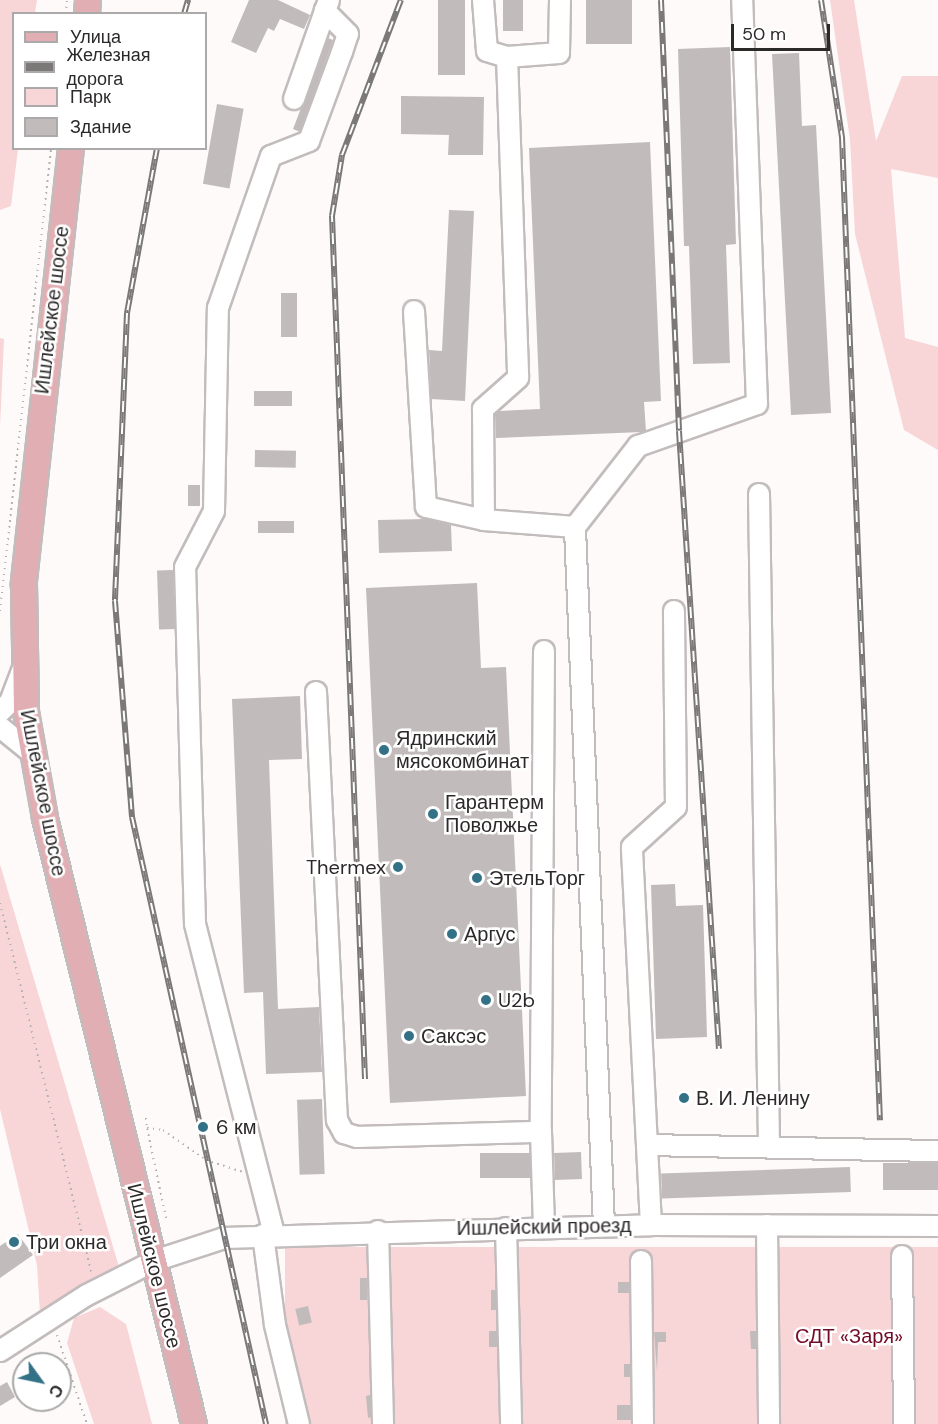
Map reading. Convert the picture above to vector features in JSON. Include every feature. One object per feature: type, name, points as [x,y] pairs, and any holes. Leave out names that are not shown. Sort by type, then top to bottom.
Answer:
[{"type":"main road","name":"Ишлейское шоссе","points":[[71,150],[24,584],[24,666],[32,753],[194,1424]]},
{"type":"street","points":[[483,0],[487,51],[507,57],[559,53],[560,0]]},
{"type":"street","points":[[604,1226],[575,527],[638,446],[757,404],[742,0]]},
{"type":"street","points":[[294,99],[327,5]]},
{"type":"street","points":[[299,1424],[275,1325],[269,1235],[260,1177],[195,923],[185,567],[213,511],[218,308],[271,156],[309,141],[348,34],[327,5]]},
{"type":"street","points":[[484,520],[483,409],[518,378],[507,57]]},
{"type":"street","points":[[414,311],[426,507],[484,520],[575,527]]},
{"type":"street","points":[[759,494],[769,1147]]},
{"type":"street","points":[[651,1225],[632,847],[676,807],[674,611]]},
{"type":"street","points":[[544,651],[541,1132],[544,1227]]},
{"type":"street","points":[[0,712],[18,686],[24,666]]},
{"type":"street","points":[[316,692],[337,1120],[344,1133],[357,1137],[541,1132]]},
{"type":"street","points":[[0,727],[32,753]]},
{"type":"street","points":[[647,1144],[938,1151]]},
{"type":"street","name":"Ишлейский проезд","points":[[0,1351],[87,1295],[154,1261],[224,1238],[378,1231],[651,1225],[938,1226]]},
{"type":"street","points":[[767,1225],[769,1424]]},
{"type":"street","points":[[506,1228],[511,1424]]},
{"type":"street","points":[[378,1231],[383,1424]]},
{"type":"street","points":[[902,1256],[904,1424]]},
{"type":"street","points":[[641,1261],[643,1424]]},
{"type":"path","points":[[0,611],[51,150]]},
{"type":"path","points":[[0,903],[92,1277]]},
{"type":"path","points":[[146,1118],[166,1218]]},
{"type":"path","points":[[147,1128],[164,1130],[206,1160],[260,1177]]},
{"type":"path","points":[[54,1326],[87,1424]]},
{"type":"green space","points":[[0,0],[37,0],[35,12],[12,12],[12,150],[18,150],[11,206],[0,210]]},
{"type":"green space","points":[[830,0],[854,0],[876,141],[902,76],[938,76],[938,178],[891,169],[905,338],[938,347],[938,450],[904,430],[855,234],[850,140]]},
{"type":"green space","points":[[0,338],[4,339],[0,427]]},
{"type":"green space","points":[[0,864],[119,1267],[40,1314],[37,1265],[0,1109]]},
{"type":"green space","name":"СДТ «Заря»","points":[[285,1247],[938,1247],[938,1424],[285,1424]]},
{"type":"green space","points":[[100,1307],[126,1324],[152,1424],[94,1424],[72,1352],[67,1343],[74,1318]]},
{"type":"building","points":[[249,0],[278,0],[310,15],[304,29],[280,19],[274,31],[268,28],[256,53],[231,42]]},
{"type":"building","points":[[438,0],[465,0],[465,75],[438,75]]},
{"type":"building","points":[[503,0],[523,0],[523,31],[503,31]]},
{"type":"building","points":[[586,0],[632,0],[632,44],[586,44]]},
{"type":"building","points":[[328,38],[333,40],[300,132],[293,129]]},
{"type":"building","points":[[730,47],[736,244],[726,245],[730,363],[693,364],[689,246],[684,246],[678,49]]},
{"type":"building","points":[[799,53],[802,126],[816,125],[831,413],[791,415],[772,54]]},
{"type":"building","points":[[401,96],[484,97],[483,155],[448,155],[449,135],[401,134]]},
{"type":"building","points":[[217,104],[244,109],[230,188],[203,184]]},
{"type":"building","points":[[650,142],[661,401],[644,402],[646,431],[496,438],[495,414],[499,411],[540,409],[529,148]]},
{"type":"building","points":[[449,210],[474,211],[465,401],[431,399],[429,350],[442,351]]},
{"type":"building","points":[[281,293],[297,293],[297,337],[281,337]]},
{"type":"building","points":[[254,391],[292,391],[292,406],[254,406]]},
{"type":"building","points":[[255,450],[296,451],[296,468],[255,467]]},
{"type":"building","points":[[188,485],[200,485],[200,506],[188,506]]},
{"type":"building","points":[[426,519],[451,525],[452,551],[379,553],[378,520]]},
{"type":"building","points":[[258,521],[294,521],[294,533],[258,533]]},
{"type":"building","points":[[173,570],[175,629],[159,630],[157,571]]},
{"type":"building","points":[[477,583],[481,668],[506,667],[526,1096],[390,1103],[366,588]]},
{"type":"building","points":[[300,696],[302,759],[269,760],[278,1009],[319,1007],[322,1072],[266,1074],[263,992],[244,993],[232,699]]},
{"type":"building","points":[[675,884],[676,906],[703,905],[707,1037],[656,1039],[651,885]]},
{"type":"building","points":[[322,1099],[325,1174],[300,1175],[297,1100]]},
{"type":"building","points":[[581,1152],[582,1179],[555,1180],[554,1153]]},
{"type":"building","points":[[480,1153],[530,1153],[530,1178],[480,1178]]},
{"type":"building","points":[[883,1163],[938,1163],[938,1190],[883,1190]]},
{"type":"building","points":[[850,1167],[851,1192],[662,1199],[661,1174]]},
{"type":"building","points":[[18,1234],[33,1255],[0,1278],[0,1246]]},
{"type":"building","points":[[360,1278],[367,1278],[367,1300],[360,1300]]},
{"type":"building","points":[[618,1282],[629,1282],[629,1293],[618,1293]]},
{"type":"building","points":[[491,1290],[496,1290],[496,1310],[491,1310]]},
{"type":"building","points":[[308,1306],[312,1323],[299,1325],[295,1309]]},
{"type":"building","points":[[489,1331],[497,1331],[497,1347],[489,1347]]},
{"type":"building","points":[[750,1331],[756,1331],[756,1349],[751,1349]]},
{"type":"building","points":[[654,1332],[666,1332],[666,1342],[658,1342],[657,1371]]},
{"type":"building","points":[[624,1364],[630,1364],[630,1377],[624,1377]]},
{"type":"building","points":[[7,1382],[12,1391],[12,1399],[0,1406],[0,1386]]},
{"type":"building","points":[[370,1395],[371,1417],[368,1418],[366,1396]]},
{"type":"building","points":[[617,1405],[631,1405],[631,1420],[617,1420]]},
{"type":"railway","points":[[185,12],[188,0]]},
{"type":"railway","points":[[365,1079],[332,216],[342,155],[401,0]]},
{"type":"railway","points":[[661,0],[679,431],[719,1049]]},
{"type":"railway","points":[[821,0],[842,137],[880,1120]]},
{"type":"railway","points":[[157,150],[127,313],[115,601],[132,817],[266,1424]]},
{"type":"place","name":"Ядринский мясокомбинат","points":[[384,750]]},
{"type":"place","name":"Гарантерм Поволжье","points":[[433,814]]},
{"type":"place","name":"Thermex","points":[[398,867]]},
{"type":"place","name":"ЭтельТорг","points":[[477,878]]},
{"type":"place","name":"Аргус","points":[[452,934]]},
{"type":"place","name":"U2b","points":[[486,1000]]},
{"type":"place","name":"Саксэс","points":[[409,1036]]},
{"type":"place","name":"В. И. Ленину","points":[[684,1098]]},
{"type":"place","name":"6 км","points":[[203,1127]]},
{"type":"place","name":"Три окна","points":[[14,1242]]}]
